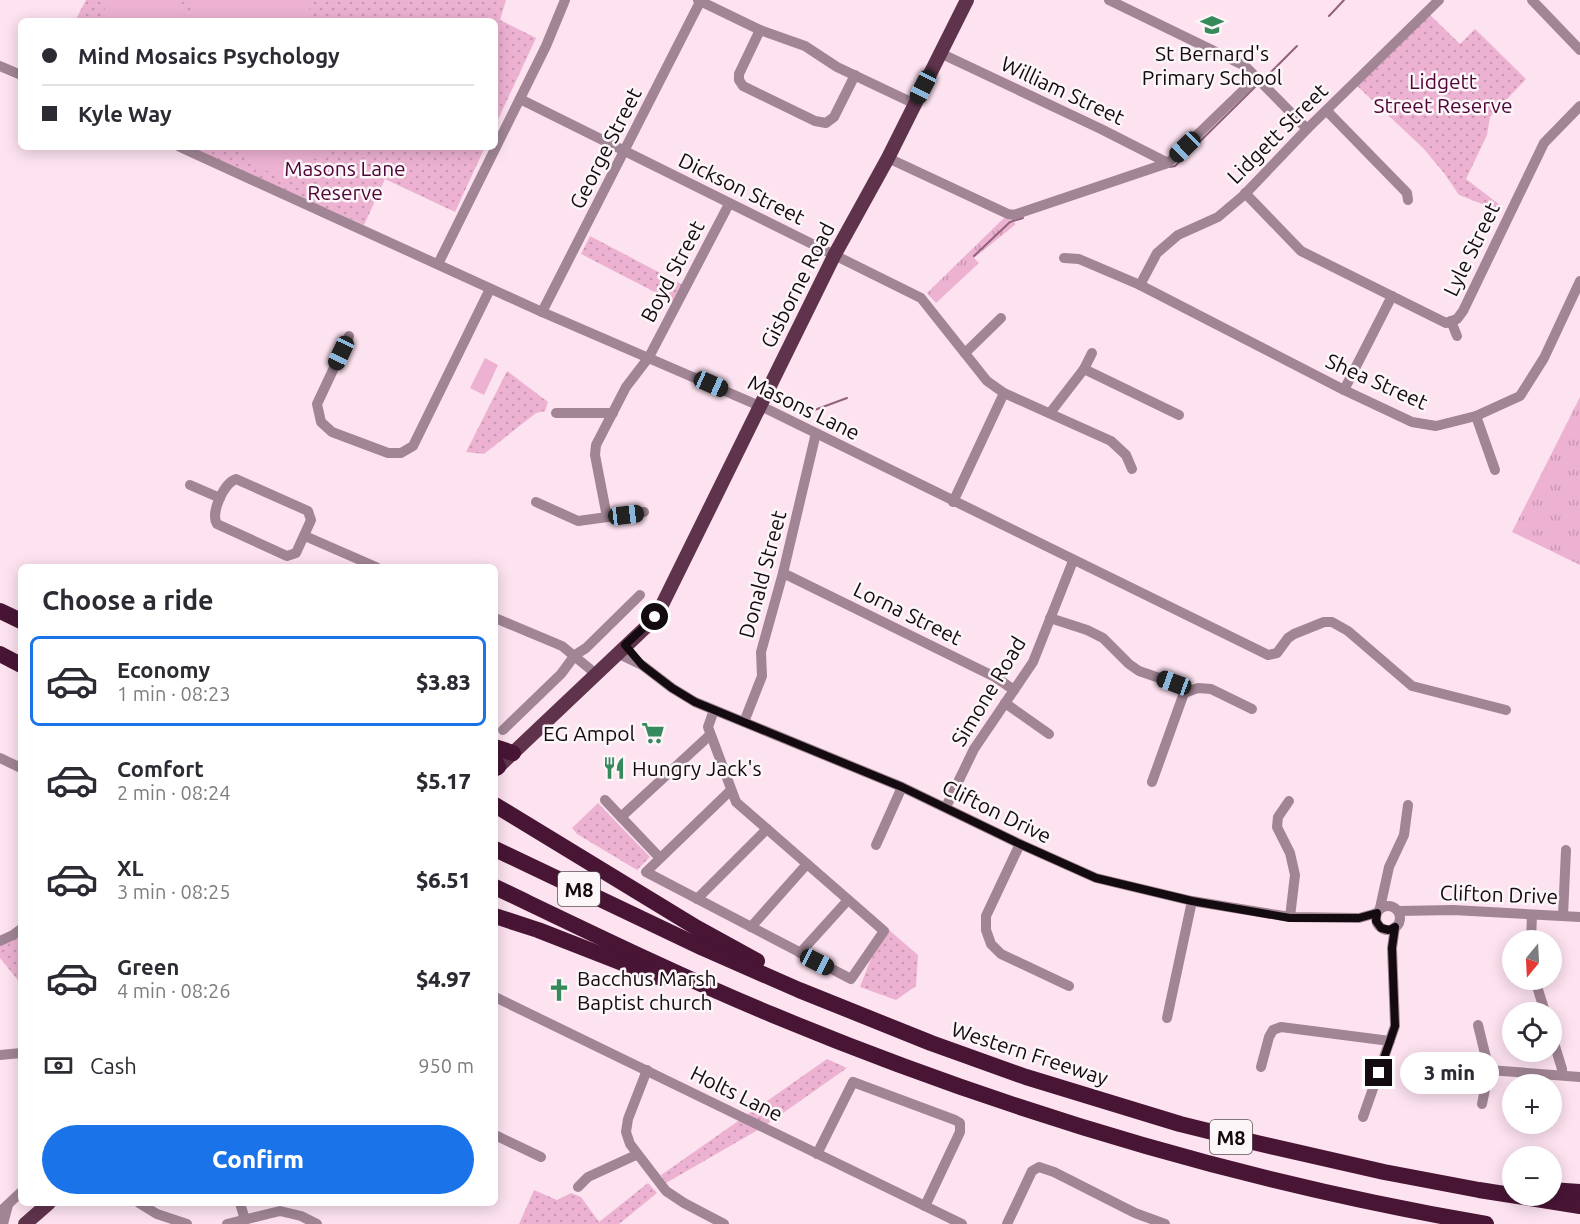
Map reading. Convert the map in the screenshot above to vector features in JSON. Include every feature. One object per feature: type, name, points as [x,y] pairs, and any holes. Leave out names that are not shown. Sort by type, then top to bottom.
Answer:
[{"type":"highway","points":[[0,611],[18,619]]},
{"type":"highway","points":[[0,649],[18,658]]},
{"type":"highway","points":[[0,654],[18,663]]},
{"type":"highway","points":[[498,748],[513,753]]},
{"type":"highway","points":[[498,807],[715,938],[892,1028]]},
{"type":"highway","name":"Western Freeway","points":[[498,850],[703,948],[799,990],[892,1028],[1026,1077],[1180,1124],[1384,1172],[1580,1206]]},
{"type":"highway","name":"M8","points":[[498,888],[652,962],[820,1035],[1002,1101],[1129,1141],[1289,1184],[1377,1204],[1486,1224]]},
{"type":"highway","points":[[498,917],[546,933],[768,1018],[820,1035]]},
{"type":"highway","points":[[1384,1172],[1502,1186]]},
{"type":"highway","points":[[1562,1191],[1580,1192]]},
{"type":"highway","points":[[1377,1204],[1441,1224]]},
{"type":"main road","name":"Gisborne Road","points":[[498,764],[513,753],[554,706],[619,647],[670,593],[759,406],[835,254],[888,158],[967,0]]},
{"type":"main road","points":[[29,1222],[46,1206]]},
{"type":"street","points":[[498,143],[546,46],[565,0]]},
{"type":"street","points":[[700,0],[760,30],[805,46],[837,67],[915,104]]},
{"type":"street","name":"George Street","points":[[542,312],[700,0]]},
{"type":"street","points":[[1109,0],[1245,66],[1307,129]]},
{"type":"street","name":"Lidgett Street","points":[[1140,285],[1157,253],[1178,235],[1218,217],[1245,193],[1439,0]]},
{"type":"street","points":[[1532,0],[1580,50]]},
{"type":"street","points":[[760,30],[739,74],[739,80],[744,86],[815,121],[826,123],[834,117],[855,75]]},
{"type":"street","name":"William Street","points":[[940,53],[1168,163]]},
{"type":"street","points":[[0,66],[18,74]]},
{"type":"street","points":[[888,158],[1014,215],[1168,163],[1256,78]]},
{"type":"street","name":"Dickson Street","points":[[520,99],[921,298],[987,381],[1004,393],[1112,441],[1126,455],[1132,469]]},
{"type":"street","name":"Lyle Street","points":[[1245,193],[1301,251],[1446,323],[1457,319],[1463,311],[1544,143],[1580,106]]},
{"type":"street","points":[[1327,111],[1407,193],[1408,200]]},
{"type":"street","name":"Masons Lane","points":[[187,150],[490,289],[759,406],[1260,651],[1273,655],[1294,634],[1324,622],[1332,622],[1348,631],[1412,686],[1506,710]]},
{"type":"street","points":[[438,264],[495,150]]},
{"type":"street","name":"Boyd Street","points":[[607,517],[595,455],[597,445],[626,387],[649,357],[729,204]]},
{"type":"street","name":"Shea Street","points":[[1064,258],[1079,259],[1140,285],[1344,390],[1412,422],[1436,426],[1476,416],[1520,396],[1544,358],[1580,281]]},
{"type":"street","points":[[349,336],[317,404],[321,422],[332,432],[388,453],[401,453],[413,446],[490,289]]},
{"type":"street","points":[[1344,390],[1392,296]]},
{"type":"street","points":[[965,353],[1000,318]]},
{"type":"street","points":[[1451,321],[1456,336]]},
{"type":"street","points":[[1050,413],[1084,369],[1092,353]]},
{"type":"street","points":[[1084,369],[1179,415]]},
{"type":"street","points":[[953,502],[1004,393]]},
{"type":"street","points":[[556,413],[613,413]]},
{"type":"street","points":[[1476,416],[1495,470]]},
{"type":"street","name":"Donald Street","points":[[744,722],[762,676],[761,652],[783,573],[816,434]]},
{"type":"street","points":[[240,480],[309,511],[311,520],[296,553],[291,556],[283,554],[217,524],[213,516],[220,498],[227,484],[240,480]]},
{"type":"street","points":[[190,485],[220,498]]},
{"type":"street","points":[[537,502],[578,521],[644,512]]},
{"type":"street","points":[[305,536],[369,564]]},
{"type":"street","name":"Simone Road","points":[[946,807],[974,749],[1033,662],[1073,561]]},
{"type":"street","name":"Lorna Street","points":[[783,573],[995,677],[1014,690]]},
{"type":"street","points":[[503,730],[561,674],[575,655],[586,648],[640,595]]},
{"type":"street","points":[[1050,618],[1087,630],[1103,638],[1139,671],[1174,683],[1184,693]]},
{"type":"street","points":[[498,619],[562,646],[593,671]]},
{"type":"street","name":"Clifton Drive","points":[[619,647],[672,688],[714,710],[902,787],[1096,878],[1192,901],[1290,918],[1379,919]]},
{"type":"street","points":[[1184,693],[1198,688],[1210,689],[1252,709]]},
{"type":"street","points":[[1152,782],[1184,693]]},
{"type":"street","points":[[1005,703],[1049,734]]},
{"type":"street","points":[[714,710],[708,727],[710,735],[731,790],[735,802],[884,931],[851,979],[646,872],[731,790]]},
{"type":"street","points":[[621,817],[710,735]]},
{"type":"street","points":[[0,758],[18,767]]},
{"type":"street","points":[[876,845],[902,787]]},
{"type":"street","points":[[605,800],[660,858]]},
{"type":"street","points":[[1289,801],[1278,818],[1277,827],[1290,853],[1295,874],[1290,918]]},
{"type":"street","points":[[1392,948],[1379,919],[1389,867],[1404,835],[1408,805]]},
{"type":"street","points":[[697,899],[767,829]]},
{"type":"street","points":[[1020,844],[986,916],[986,930],[991,944],[1001,954],[1069,986]]},
{"type":"street","points":[[1563,916],[1566,850]]},
{"type":"street","points":[[751,927],[807,864]]},
{"type":"street","points":[[1363,1117],[1395,1026],[1392,948],[1396,917],[1386,887]]},
{"type":"street","points":[[800,953],[848,900]]},
{"type":"street","points":[[1167,1018],[1192,901]]},
{"type":"street","points":[[1379,919],[1386,906],[1396,917]]},
{"type":"street","name":"Clifton Drive","points":[[1396,917],[1416,912],[1453,910],[1580,917]]},
{"type":"street","points":[[1531,930],[1532,915]]},
{"type":"street","points":[[1379,919],[1389,930],[1396,917]]},
{"type":"street","points":[[0,941],[18,931]]},
{"type":"street","name":"Holts Lane","points":[[498,998],[962,1224]]},
{"type":"street","points":[[1478,1025],[1489,1070],[1482,1104]]},
{"type":"street","points":[[1261,1067],[1269,1036],[1273,1030],[1281,1028],[1390,1041]]},
{"type":"street","points":[[0,1055],[18,1053]]},
{"type":"street","points":[[647,1070],[627,1126],[628,1138],[636,1155],[666,1191],[708,1220],[724,1224]]},
{"type":"street","points":[[1489,1070],[1547,1074]]},
{"type":"street","points":[[1562,1075],[1580,1077]]},
{"type":"street","points":[[817,1154],[853,1082],[955,1120],[960,1123],[960,1132],[925,1206]]},
{"type":"street","points":[[498,1136],[541,1157]]},
{"type":"street","points":[[578,1187],[588,1177],[636,1155]]},
{"type":"street","points":[[1007,1224],[1032,1171],[1039,1167],[1054,1172],[1135,1213],[1165,1224]]},
{"type":"street","points":[[3,1224],[4,1209],[18,1195]]},
{"type":"street","points":[[143,1206],[157,1214],[187,1224]]},
{"type":"street","points":[[241,1206],[245,1220]]},
{"type":"street","points":[[227,1224],[280,1211],[301,1216],[317,1224]]},
{"type":"green space","points":[[86,0],[506,0],[500,20],[536,38],[498,120],[498,18],[77,18]]},
{"type":"green space","points":[[109,0],[172,0],[180,7],[186,18],[100,18]]},
{"type":"green space","points":[[190,0],[313,0],[306,18],[193,18]]},
{"type":"green space","name":"Lidgett Street Reserve","points":[[1427,12],[1460,44],[1475,29],[1526,79],[1490,117],[1487,135],[1466,179],[1500,205],[1498,210],[1459,195],[1423,148],[1355,84]]},
{"type":"green space","name":"Masons Lane Reserve","points":[[197,150],[484,150],[455,212],[385,179],[364,225]]},
{"type":"green space","points":[[237,150],[332,150],[278,172],[265,170],[243,157]]},
{"type":"green space","points":[[1005,217],[1016,224],[974,258],[979,263],[936,303],[927,293]]},
{"type":"green space","points":[[590,236],[685,286],[676,303],[581,254]]},
{"type":"green space","points":[[485,358],[498,365],[484,395],[470,388]]},
{"type":"green space","points":[[507,371],[548,402],[545,411],[536,413],[484,454],[466,452]]},
{"type":"green space","points":[[1580,397],[1580,565],[1512,532]]},
{"type":"green space","points":[[598,803],[650,857],[637,870],[577,834],[572,828]]},
{"type":"green space","points":[[889,930],[918,955],[916,986],[896,1000],[860,987],[870,961]]},
{"type":"green space","points":[[18,937],[18,980],[0,958],[0,944]]},
{"type":"green space","points":[[827,1059],[847,1068],[763,1127],[666,1183],[661,1175]]},
{"type":"green space","points":[[648,1183],[657,1193],[619,1224],[519,1224],[534,1190],[557,1200],[571,1193],[581,1197],[599,1222]]},
{"type":"waterway","points":[[1329,16],[1344,0]]},
{"type":"waterway","points":[[1269,74],[1297,46]]},
{"type":"waterway","points":[[1170,167],[1175,166],[1255,87]]},
{"type":"waterway","points":[[974,256],[1010,222],[1023,218]]},
{"type":"waterway","points":[[801,415],[847,398]]},
{"type":"place","name":"St Bernard's Primary School","points":[[1212,25]]},
{"type":"place","name":"EG Ampol","points":[[653,733]]},
{"type":"place","name":"Hungry Jack's","points":[[614,768]]},
{"type":"place","name":"Bacchus Marsh Baptist church","points":[[559,990]]},
{"type":"route","points":[[655,617],[625,645],[642,665],[695,702],[914,792],[1096,878],[1192,901],[1290,918],[1359,918],[1377,913],[1376,921],[1381,928],[1389,930],[1395,927],[1392,948],[1395,1026],[1379,1073]]}]
